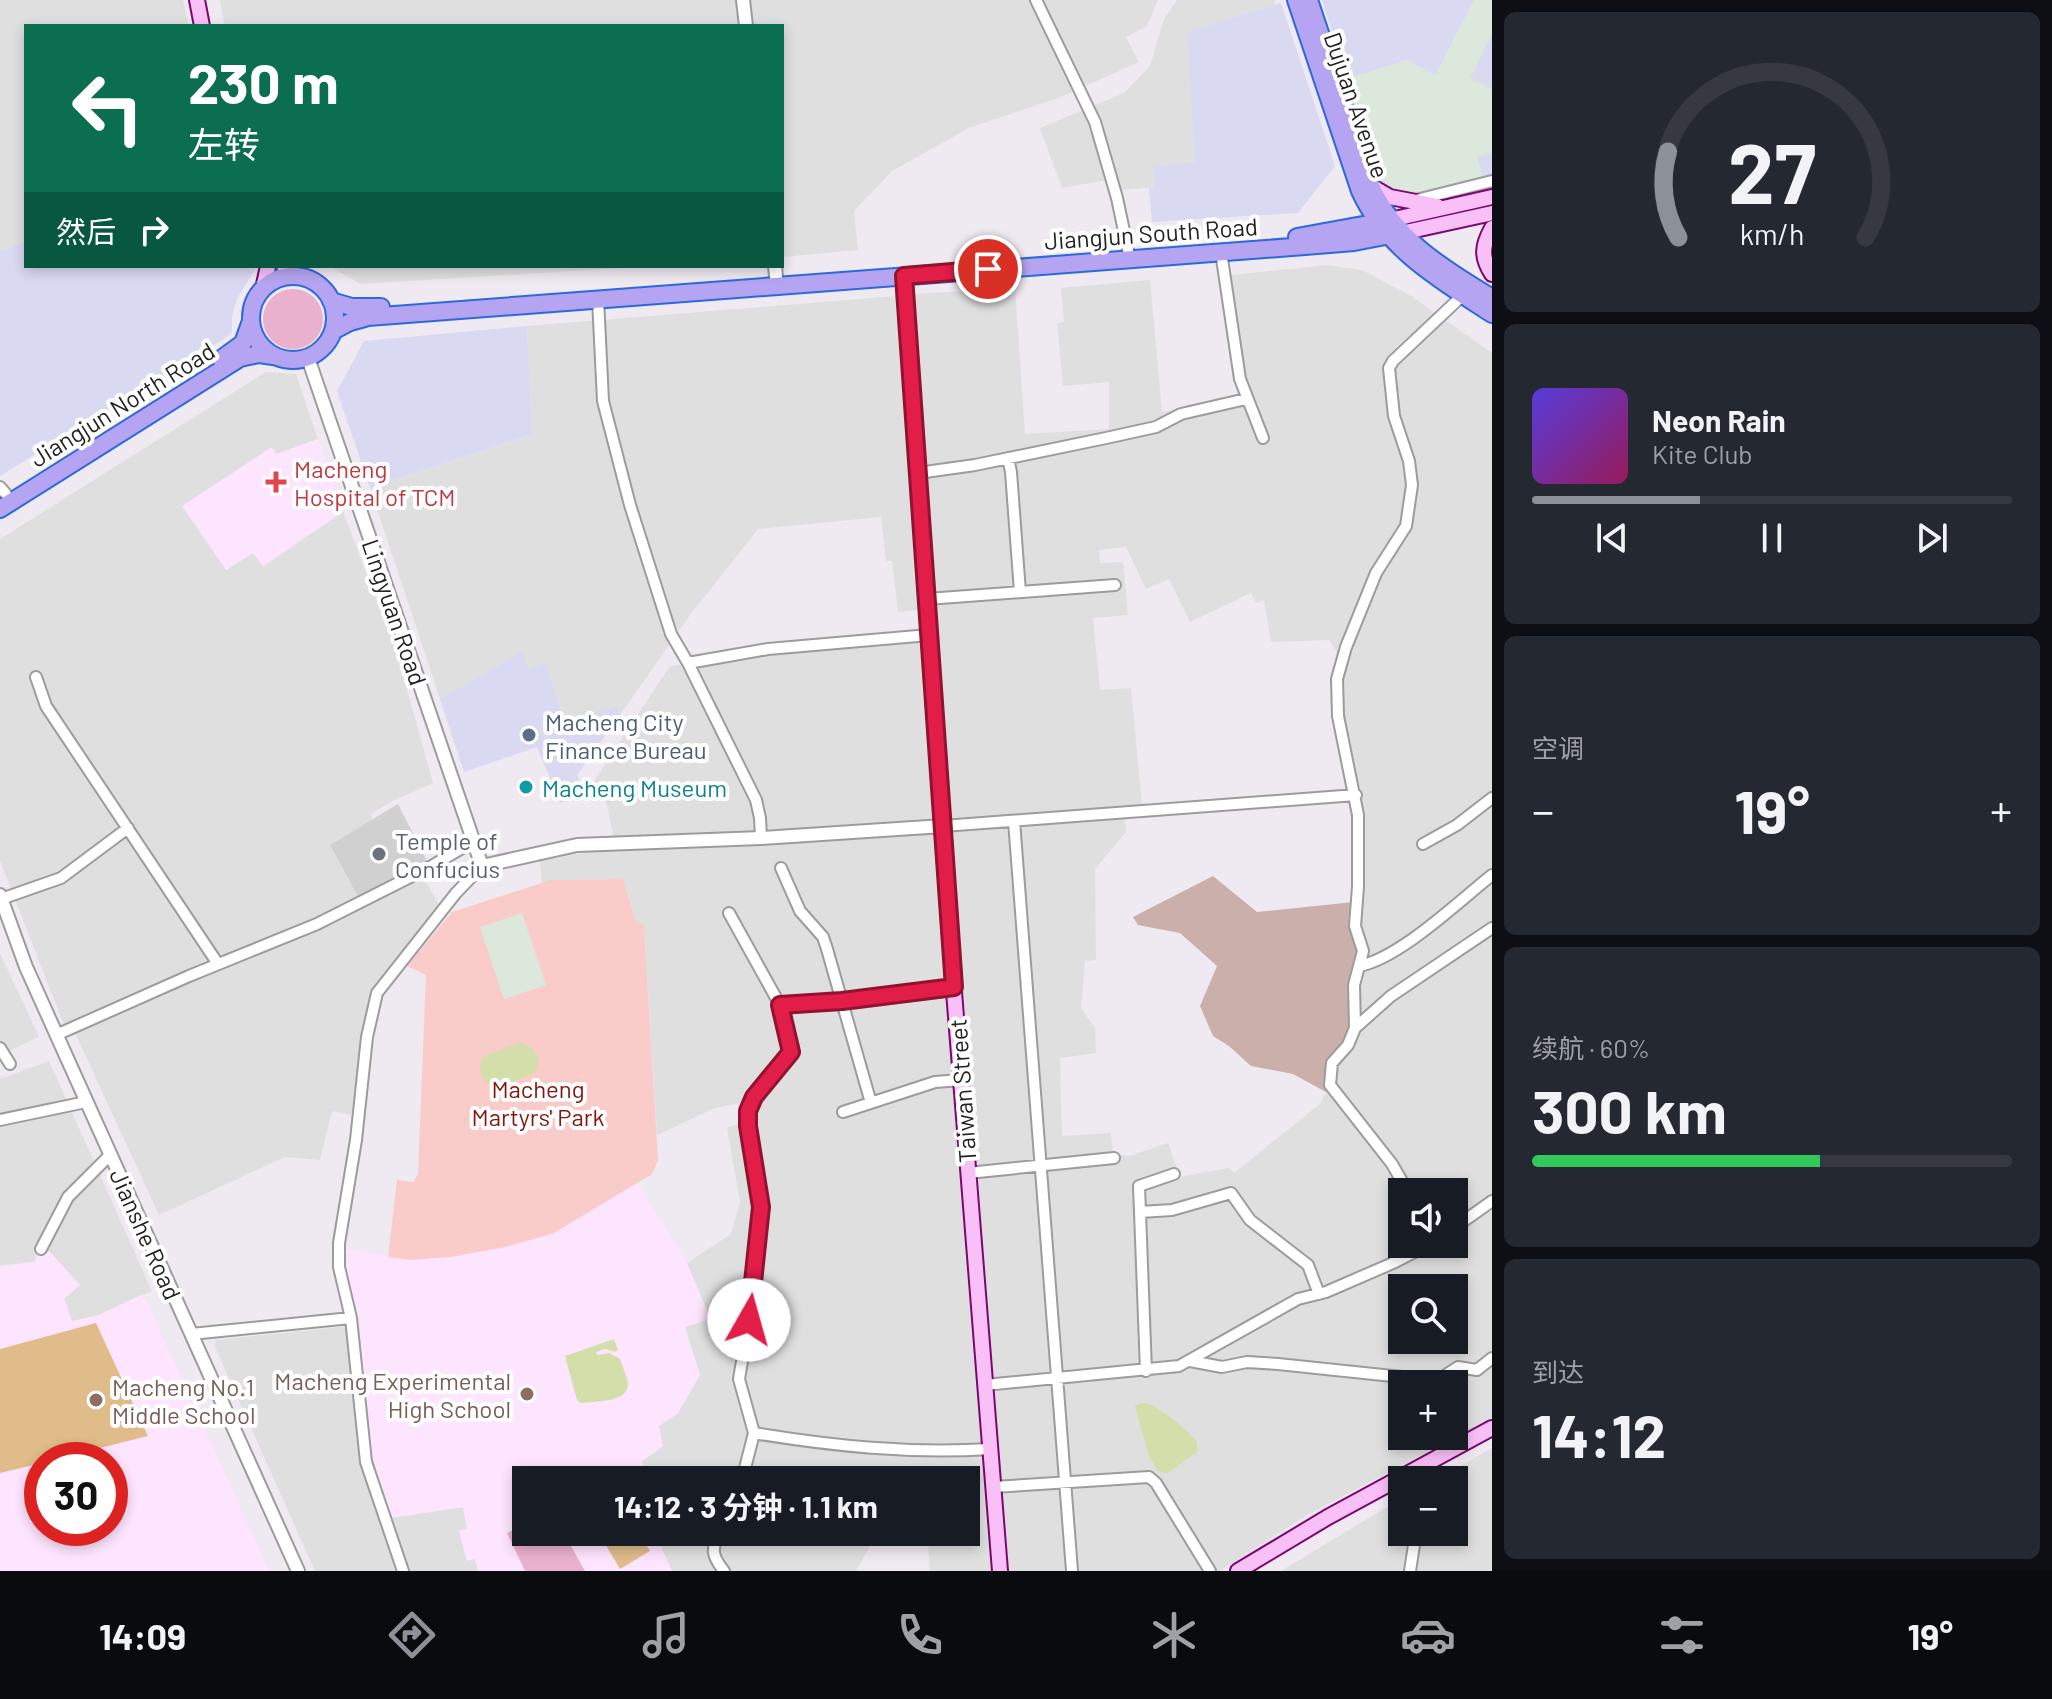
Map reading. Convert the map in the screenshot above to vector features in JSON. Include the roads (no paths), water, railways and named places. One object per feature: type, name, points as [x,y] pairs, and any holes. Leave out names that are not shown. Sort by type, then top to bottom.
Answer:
[{"type":"highway","name":"Dujuan Avenue","points":[[1296,0],[1360,191],[1389,228]]},
{"type":"highway","name":"Dujuan Avenue","points":[[1309,0],[1371,186],[1389,228]]},
{"type":"highway","name":"Jiangjun South Road","points":[[331,301],[352,307],[373,308],[775,271],[1128,250],[1389,228]]},
{"type":"highway","name":"Jiangjun South Road","points":[[333,331],[368,317],[1354,242],[1389,228]]},
{"type":"highway","points":[[1389,228],[1420,266],[1492,314]]},
{"type":"highway","points":[[1389,228],[1437,264],[1492,298]]},
{"type":"highway","points":[[290,271],[317,284],[331,301],[335,316],[333,331],[321,350],[308,358],[287,360],[273,356],[257,341],[251,321],[252,307],[263,289],[290,271]]},
{"type":"highway","name":"Jiangjun North Road","points":[[1,497],[235,350],[246,339],[251,321]]},
{"type":"highway","name":"Jiangjun North Road","points":[[1,497],[240,358],[259,354],[273,356]]},
{"type":"main road","points":[[197,0],[202,24]]},
{"type":"main road","points":[[1371,186],[1390,197],[1445,208]]},
{"type":"main road","points":[[1389,228],[1445,208],[1492,197]]},
{"type":"main road","points":[[1389,228],[1492,213]]},
{"type":"main road","points":[[1492,228],[1483,253],[1492,274]]},
{"type":"main road","points":[[263,289],[268,268]]},
{"type":"main road","name":"Taiwan Street","points":[[904,276],[954,987],[1000,1571]]},
{"type":"main road","points":[[1238,1571],[1328,1517],[1492,1428]]},
{"type":"main road","points":[[1440,1466],[1492,1437]]},
{"type":"main road","points":[[1252,1571],[1388,1493]]},
{"type":"street","points":[[743,0],[746,24]]},
{"type":"street","points":[[1036,0],[1095,122],[1128,250]]},
{"type":"street","points":[[1412,201],[1492,181]]},
{"type":"street","points":[[1221,252],[1240,379],[1263,438]]},
{"type":"street","points":[[1400,1178],[1330,1085],[1332,1063],[1348,1045],[1355,1028],[1354,985],[1363,951],[1355,926],[1358,887],[1356,795],[1338,716],[1337,679],[1346,647],[1376,573],[1406,526],[1412,485],[1409,461],[1394,416],[1389,368],[1463,295]]},
{"type":"street","points":[[598,299],[600,375],[608,426],[630,505],[671,634],[756,800],[761,838]]},
{"type":"street","name":"Lingyuan Road","points":[[308,358],[482,866]]},
{"type":"street","points":[[918,473],[1156,427],[1181,414],[1246,399]]},
{"type":"street","points":[[1008,458],[1020,592]]},
{"type":"street","points":[[927,599],[1115,585]]},
{"type":"street","points":[[688,663],[768,649],[929,635]]},
{"type":"street","points":[[36,677],[46,706],[218,964]]},
{"type":"street","points":[[403,1571],[366,1462],[351,1318],[343,1289],[339,1243],[374,1001],[380,986],[482,866],[577,845],[761,838],[1356,795]]},
{"type":"street","points":[[1423,844],[1466,819],[1492,798]]},
{"type":"street","points":[[1014,821],[1072,1571]]},
{"type":"street","points":[[1,897],[61,878],[128,828]]},
{"type":"street","points":[[56,1035],[317,924],[430,867],[474,841]]},
{"type":"street","points":[[781,868],[800,911],[823,937],[871,1103]]},
{"type":"street","points":[[1359,966],[1372,963],[1415,936],[1492,875]]},
{"type":"street","name":"Jianshe Road","points":[[1,897],[26,967],[298,1571]]},
{"type":"street","points":[[729,913],[780,1005],[791,1052],[754,1097],[748,1111],[761,1215],[739,1379],[754,1433],[746,1466]]},
{"type":"street","points":[[1355,1028],[1391,996],[1492,928]]},
{"type":"street","points":[[780,1005],[842,1001],[954,987]]},
{"type":"street","points":[[0,1048],[10,1064]]},
{"type":"street","points":[[843,1112],[935,1082],[961,1080]]},
{"type":"street","points":[[0,1120],[86,1102]]},
{"type":"street","points":[[41,1249],[69,1195],[110,1155]]},
{"type":"street","points":[[968,1173],[1114,1158]]},
{"type":"street","points":[[1146,1371],[1139,1186],[1174,1174]]},
{"type":"street","points":[[1140,1212],[1172,1210],[1231,1193],[1250,1220],[1308,1265],[1319,1294]]},
{"type":"street","points":[[1468,1218],[1492,1201]]},
{"type":"street","points":[[985,1385],[1171,1368],[1190,1361],[1298,1299],[1319,1294],[1403,1258]]},
{"type":"street","points":[[191,1334],[351,1318]]},
{"type":"street","points":[[1453,1370],[1458,1367],[1477,1370],[1492,1358]]},
{"type":"street","points":[[1190,1361],[1222,1367],[1247,1362],[1388,1376]]},
{"type":"street","points":[[754,1433],[834,1446],[941,1452],[990,1449]]},
{"type":"street","points":[[993,1487],[1149,1477],[1156,1483],[1210,1571]]},
{"type":"street","points":[[713,1546],[712,1554],[724,1571]]},
{"type":"street","points":[[1410,1571],[1414,1546]]},
{"type":"place","name":"Macheng Hospital of TCM","points":[[276,482]]},
{"type":"place","name":"Macheng City Finance Bureau","points":[[529,735]]},
{"type":"place","name":"Macheng Museum","points":[[526,787]]},
{"type":"place","name":"Temple of Confucius","points":[[379,854]]},
{"type":"place","name":"Macheng Experimental High School","points":[[527,1394]]},
{"type":"place","name":"Macheng No.1 Middle School","points":[[96,1400]]},
{"type":"park label","name":"Macheng Martyrs' Park","points":[[538,1102]]}]
